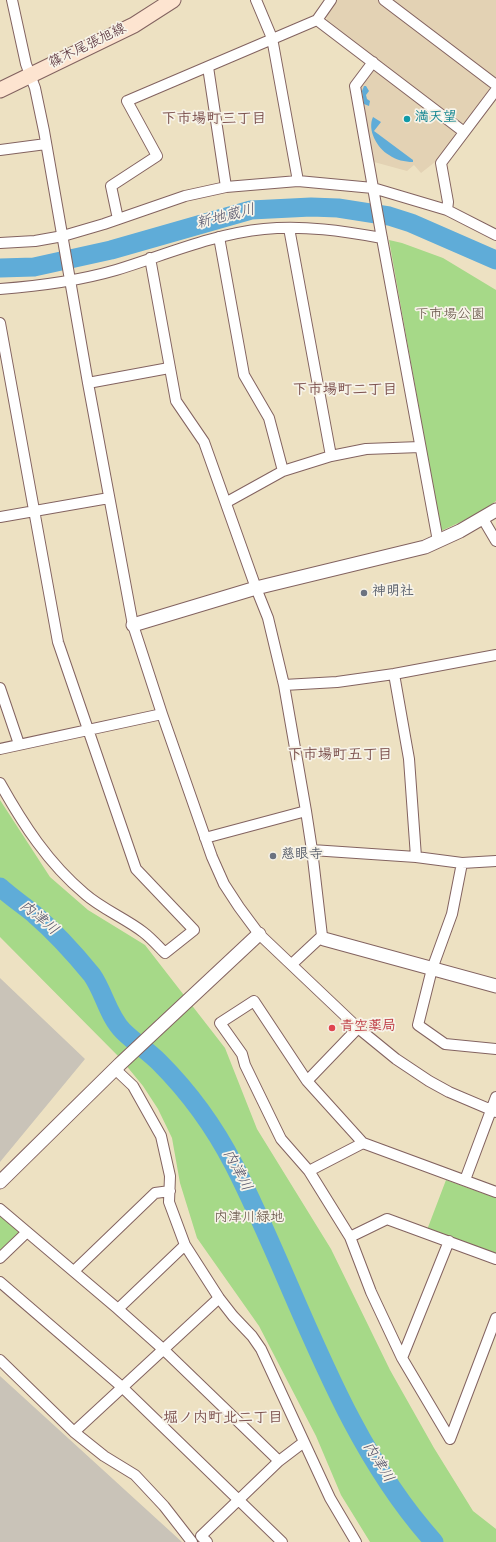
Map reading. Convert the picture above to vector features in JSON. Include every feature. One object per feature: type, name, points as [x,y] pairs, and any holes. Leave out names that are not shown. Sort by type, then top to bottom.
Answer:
[{"type":"main road","name":"篠木尾張旭線","points":[[0,90],[134,25],[173,0]]},
{"type":"street","points":[[12,0],[30,76],[35,88],[46,144],[69,279],[133,625],[205,838],[224,884],[259,934],[358,1028],[396,1059],[429,1081],[494,1111]]},
{"type":"street","points":[[256,0],[272,38],[298,181]]},
{"type":"street","points":[[118,219],[111,186],[157,156],[127,101],[317,20],[331,0]]},
{"type":"street","points":[[384,0],[496,85]]},
{"type":"street","points":[[317,20],[464,132]]},
{"type":"street","points":[[373,62],[355,86],[438,541]]},
{"type":"street","points":[[208,67],[226,186]]},
{"type":"street","points":[[447,210],[448,202],[441,163],[496,90]]},
{"type":"street","points":[[0,150],[46,144]]},
{"type":"street","points":[[0,243],[63,240],[185,196],[226,186],[298,181],[374,192],[447,210],[496,235]]},
{"type":"street","points":[[0,289],[37,286],[115,270],[219,237],[264,229],[289,228],[339,230],[381,235]]},
{"type":"street","points":[[289,228],[331,456]]},
{"type":"street","points":[[219,237],[244,375],[270,418],[283,471]]},
{"type":"street","points":[[150,258],[176,401],[204,442],[268,618],[284,685],[306,811],[323,938]]},
{"type":"street","points":[[0,323],[58,642],[136,868],[194,930],[165,953],[144,933],[86,895],[63,874],[42,850],[20,819],[0,783]]},
{"type":"street","points":[[88,383],[169,368]]},
{"type":"street","points":[[227,502],[283,471],[331,456],[366,449],[420,448]]},
{"type":"street","points":[[0,517],[109,498]]},
{"type":"street","points":[[133,625],[256,588],[425,547],[483,519],[496,510]]},
{"type":"street","points":[[483,519],[496,541]]},
{"type":"street","points":[[284,685],[337,682],[394,674],[496,655]]},
{"type":"street","points":[[394,674],[409,759],[416,857]]},
{"type":"street","points":[[0,688],[19,744]]},
{"type":"street","points":[[0,749],[162,714]]},
{"type":"street","points":[[205,838],[306,811]]},
{"type":"street","points":[[312,850],[416,857],[462,863],[496,861]]},
{"type":"street","points":[[462,863],[452,914],[432,969],[418,1025],[445,1044],[496,1049]]},
{"type":"street","points":[[0,1182],[118,1067],[259,934]]},
{"type":"street","points":[[292,964],[323,938]]},
{"type":"street","points":[[323,938],[496,986]]},
{"type":"street","points":[[496,1192],[363,1143],[307,1081],[254,1001],[220,1023],[242,1054],[245,1065],[281,1139],[309,1171],[350,1237],[371,1292],[402,1358],[450,1439],[496,1318]]},
{"type":"street","points":[[307,1081],[358,1028]]},
{"type":"street","points":[[118,1067],[133,1086],[161,1136],[170,1176],[169,1202],[185,1245],[233,1316],[252,1336],[261,1350],[330,1498],[356,1542]]},
{"type":"street","points":[[465,1180],[494,1111],[496,1097]]},
{"type":"street","points":[[309,1171],[363,1143]]},
{"type":"street","points":[[74,1271],[155,1193],[170,1191]]},
{"type":"street","points":[[0,1209],[118,1308],[164,1350],[279,1461]]},
{"type":"street","points":[[350,1237],[387,1219],[496,1259]]},
{"type":"street","points":[[0,1258],[27,1232]]},
{"type":"street","points":[[402,1358],[449,1242]]},
{"type":"street","points":[[118,1308],[185,1245]]},
{"type":"street","points":[[0,1282],[122,1387],[282,1542]]},
{"type":"street","points":[[74,1432],[220,1298]]},
{"type":"street","points":[[0,1360],[74,1432],[104,1456],[135,1475],[164,1506],[192,1542]]},
{"type":"street","points":[[207,1542],[201,1536],[279,1461],[304,1442]]},
{"type":"shaded area","points":[[336,0],[496,0],[496,79],[489,86],[490,91],[466,122],[461,123],[327,20],[326,16]]},
{"type":"shaded area","name":"満天望","points":[[377,70],[455,131],[455,136],[435,162],[421,173],[414,165],[407,171],[374,162],[359,91],[372,71]]},
{"type":"shaded area","points":[[0,978],[85,1059],[0,1162]]},
{"type":"shaded area","points":[[0,1376],[182,1542],[0,1542]]},
{"type":"green space","name":"下市場公園","points":[[389,240],[402,243],[443,258],[496,290],[496,501],[480,513],[441,531]]},
{"type":"green space","name":"内津川緑地","points":[[0,800],[50,877],[88,910],[145,945],[225,1048],[257,1129],[331,1249],[390,1370],[434,1448],[473,1511],[496,1529],[496,1542],[370,1542],[341,1495],[316,1436],[259,1326],[197,1238],[180,1183],[172,1138],[158,1109],[143,1086],[120,1058],[0,937]]},
{"type":"green space","points":[[446,1180],[496,1198],[496,1256],[427,1230]]},
{"type":"green space","points":[[0,1215],[18,1231],[18,1234],[0,1252]]},
{"type":"water","points":[[364,86],[366,86],[369,91],[366,95],[367,99],[370,101],[369,106],[364,104],[362,91]]},
{"type":"water","points":[[373,117],[381,122],[374,131],[413,160],[413,162],[395,158],[381,148],[372,133],[371,122]]},
{"type":"waterway","name":"新地蔵川","points":[[0,268],[34,267],[111,250],[251,210],[311,207],[338,208],[389,216],[411,223],[496,260]]},
{"type":"waterway","name":"内津川","points":[[0,887],[42,921],[72,951],[92,975],[118,1025],[127,1035],[155,1058],[170,1074],[191,1098],[210,1124],[227,1151],[257,1213],[322,1361],[346,1410],[372,1456],[401,1501],[434,1542]]},
{"type":"place","name":"満天望","points":[[407,119]]},
{"type":"place","name":"神明社","points":[[364,593]]},
{"type":"place","name":"慈眼寺","points":[[273,856]]},
{"type":"place","name":"青空薬局","points":[[332,1028]]},
{"type":"district","name":"下市場町三丁目","points":[[214,121]]},
{"type":"district","name":"下市場町二丁目","points":[[345,392]]},
{"type":"district","name":"下市場町五丁目","points":[[340,757]]},
{"type":"district","name":"堀ノ内町北二丁目","points":[[223,1420]]}]
